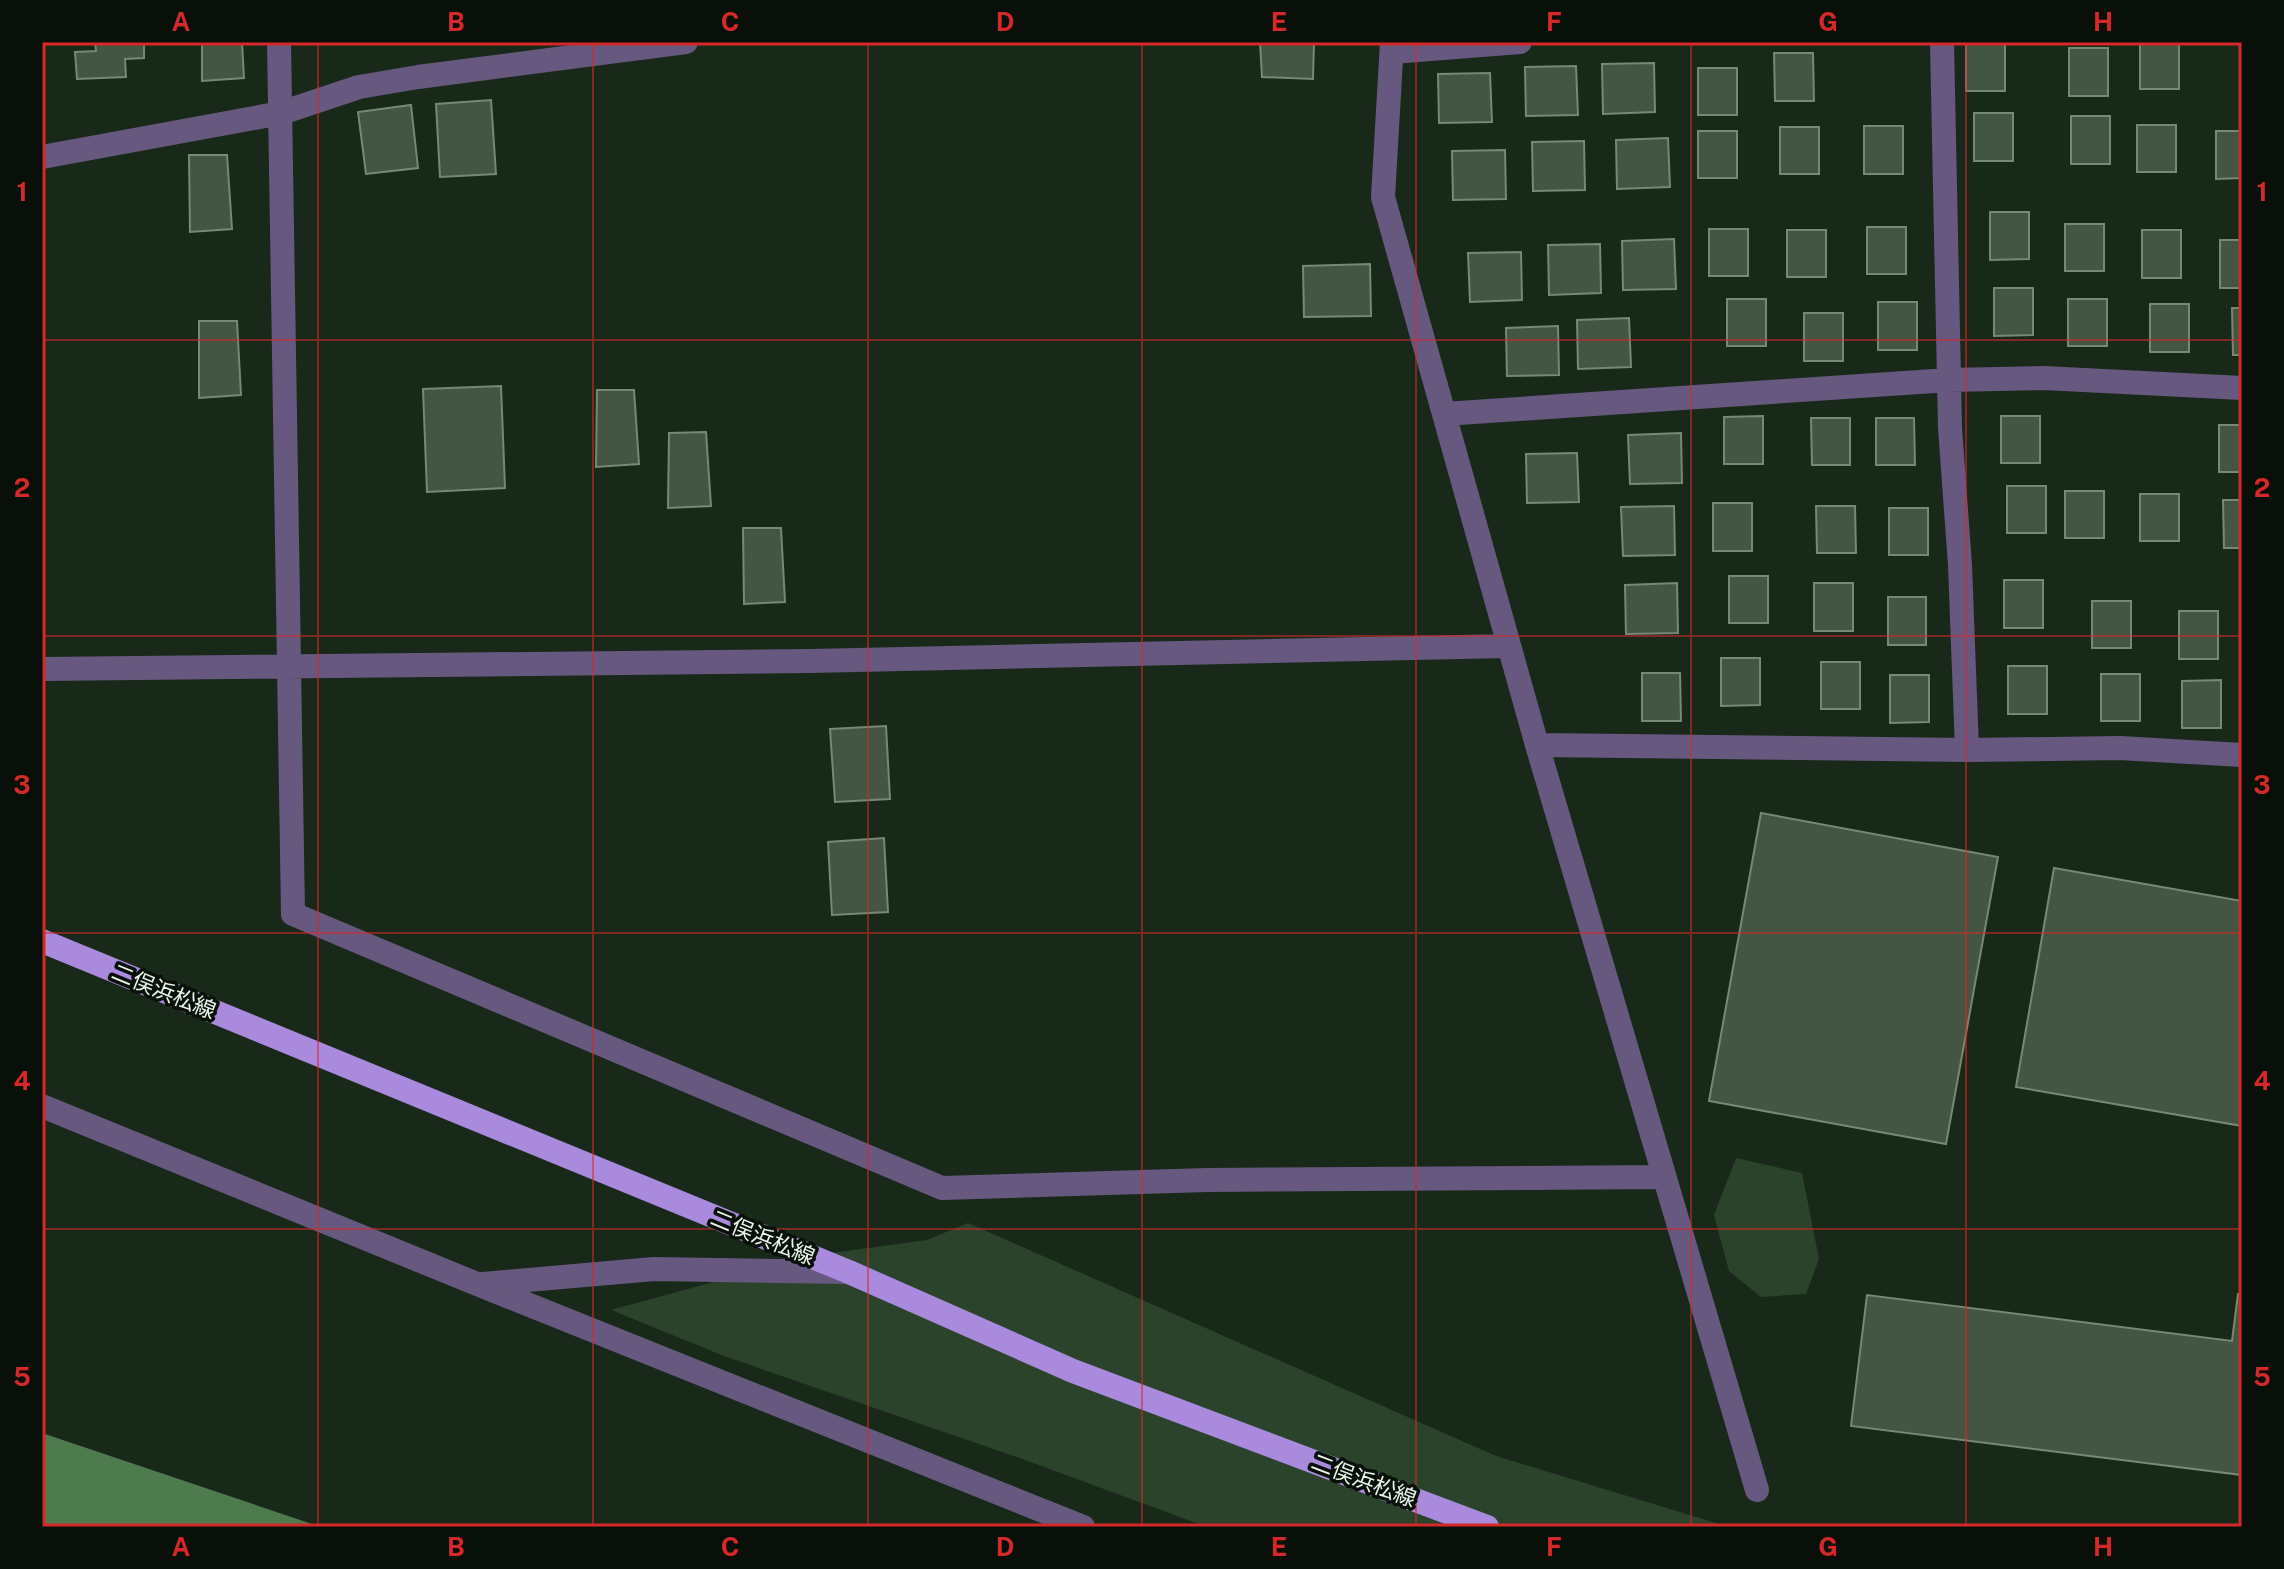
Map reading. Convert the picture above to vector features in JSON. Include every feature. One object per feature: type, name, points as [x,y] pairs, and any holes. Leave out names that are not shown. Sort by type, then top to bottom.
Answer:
[{"type":"main road","name":"二俣浜松線","points":[[42,941],[849,1272],[1073,1371],[1487,1527]]},
{"type":"street","points":[[279,42],[293,914],[942,1188],[1208,1180],[1664,1177]]},
{"type":"street","points":[[42,157],[281,113],[359,87],[686,42]]},
{"type":"street","points":[[1520,42],[1392,47],[1383,197],[1508,646],[1757,1490]]},
{"type":"street","points":[[1942,42],[1949,380],[1967,750]]},
{"type":"street","points":[[1444,414],[1949,380],[2044,378],[2242,388]]},
{"type":"street","points":[[42,669],[810,661],[1508,646]]},
{"type":"street","points":[[1537,745],[1967,750],[2120,748],[2242,755]]},
{"type":"street","points":[[42,1106],[1083,1527]]},
{"type":"street","points":[[477,1284],[654,1269],[849,1272]]},
{"type":"shaded area","points":[[1736,1158],[1802,1173],[1819,1259],[1806,1294],[1761,1297],[1729,1271],[1714,1215]]},
{"type":"shaded area","points":[[968,1223],[1496,1456],[1729,1527],[1207,1527],[1028,1461],[724,1356],[611,1310],[809,1256],[927,1240]]},
{"type":"shaded area","points":[[42,1433],[321,1527],[42,1527]]},
{"type":"building","points":[[95,42],[144,42],[144,58],[125,59],[126,77],[77,79],[75,52],[96,51]]},
{"type":"building","points":[[202,42],[242,42],[244,78],[202,81]]},
{"type":"building","points":[[1260,42],[1314,42],[1313,79],[1262,77]]},
{"type":"building","points":[[2140,42],[2179,42],[2179,89],[2140,89]]},
{"type":"building","points":[[1966,43],[2005,43],[2005,91],[1966,91]]},
{"type":"building","points":[[2069,48],[2108,48],[2108,96],[2069,96]]},
{"type":"building","points":[[1774,53],[1813,53],[1814,101],[1775,101]]},
{"type":"building","points":[[1654,63],[1655,112],[1603,114],[1602,64]]},
{"type":"building","points":[[1576,66],[1578,115],[1526,116],[1525,67]]},
{"type":"building","points":[[1698,68],[1737,68],[1737,115],[1698,115]]},
{"type":"building","points":[[1490,73],[1492,122],[1439,123],[1438,74]]},
{"type":"building","points":[[491,100],[496,174],[440,177],[436,104]]},
{"type":"building","points":[[411,105],[418,168],[366,174],[358,112]]},
{"type":"building","points":[[1974,113],[2013,113],[2013,161],[1974,161]]},
{"type":"building","points":[[2071,116],[2110,116],[2110,164],[2071,164]]},
{"type":"building","points":[[2137,125],[2176,125],[2176,172],[2137,172]]},
{"type":"building","points":[[1864,126],[1903,126],[1903,174],[1864,174]]},
{"type":"building","points":[[1780,127],[1819,127],[1819,174],[1780,174]]},
{"type":"building","points":[[1698,131],[1737,131],[1737,178],[1698,178]]},
{"type":"building","points":[[2216,131],[2242,131],[2242,178],[2216,179]]},
{"type":"building","points":[[1668,138],[1670,187],[1617,189],[1616,140]]},
{"type":"building","points":[[1584,141],[1585,190],[1533,191],[1532,142]]},
{"type":"building","points":[[1505,150],[1506,199],[1453,200],[1452,151]]},
{"type":"building","points":[[189,155],[227,155],[232,229],[190,232]]},
{"type":"building","points":[[1990,212],[2029,212],[2029,259],[1990,260]]},
{"type":"building","points":[[2065,224],[2104,224],[2104,271],[2065,271]]},
{"type":"building","points":[[1867,227],[1906,227],[1906,274],[1867,274]]},
{"type":"building","points":[[1709,229],[1748,229],[1748,276],[1709,276]]},
{"type":"building","points":[[1787,230],[1826,230],[1826,277],[1787,277]]},
{"type":"building","points":[[2142,230],[2181,230],[2181,278],[2142,278]]},
{"type":"building","points":[[1674,239],[1676,289],[1623,290],[1622,241]]},
{"type":"building","points":[[2220,240],[2242,240],[2242,288],[2220,288]]},
{"type":"building","points":[[1600,244],[1601,293],[1549,295],[1548,245]]},
{"type":"building","points":[[1521,252],[1522,300],[1470,302],[1468,253]]},
{"type":"building","points":[[1370,264],[1371,316],[1304,317],[1303,266]]},
{"type":"building","points":[[1994,288],[2033,288],[2033,335],[1994,336]]},
{"type":"building","points":[[1727,299],[1766,299],[1766,346],[1727,346]]},
{"type":"building","points":[[2068,299],[2107,299],[2107,346],[2068,346]]},
{"type":"building","points":[[1878,302],[1917,302],[1917,350],[1878,350]]},
{"type":"building","points":[[2150,304],[2189,304],[2189,352],[2150,352]]},
{"type":"building","points":[[2232,308],[2242,308],[2242,355],[2233,355]]},
{"type":"building","points":[[1804,313],[1843,313],[1843,361],[1804,361]]},
{"type":"building","points":[[1629,318],[1631,367],[1578,369],[1577,320]]},
{"type":"building","points":[[199,321],[237,321],[241,395],[199,398]]},
{"type":"building","points":[[1558,326],[1559,375],[1507,376],[1506,328]]},
{"type":"building","points":[[501,386],[505,488],[427,492],[423,389]]},
{"type":"building","points":[[597,390],[634,390],[639,464],[596,467]]},
{"type":"building","points":[[1763,416],[1763,464],[1724,464],[1724,417]]},
{"type":"building","points":[[2001,416],[2040,416],[2040,463],[2001,463]]},
{"type":"building","points":[[1811,418],[1850,418],[1850,465],[1812,465]]},
{"type":"building","points":[[1876,418],[1914,418],[1915,465],[1876,465]]},
{"type":"building","points":[[2219,425],[2242,425],[2242,472],[2219,472]]},
{"type":"building","points":[[706,432],[711,506],[668,508],[669,433]]},
{"type":"building","points":[[1681,433],[1682,483],[1630,484],[1628,435]]},
{"type":"building","points":[[1577,453],[1579,502],[1527,503],[1526,454]]},
{"type":"building","points":[[2007,486],[2046,486],[2046,533],[2007,533]]},
{"type":"building","points":[[2065,491],[2104,491],[2104,538],[2065,538]]},
{"type":"building","points":[[2140,494],[2179,494],[2179,541],[2140,541]]},
{"type":"building","points":[[2223,500],[2242,500],[2242,548],[2224,548]]},
{"type":"building","points":[[1713,503],[1752,503],[1752,551],[1713,551]]},
{"type":"building","points":[[1674,506],[1675,555],[1623,556],[1621,507]]},
{"type":"building","points":[[1816,506],[1855,506],[1856,553],[1817,553]]},
{"type":"building","points":[[1889,508],[1928,508],[1928,555],[1889,555]]},
{"type":"building","points":[[743,528],[781,528],[785,602],[744,604]]},
{"type":"building","points":[[1729,576],[1768,576],[1768,623],[1729,623]]},
{"type":"building","points":[[2004,580],[2043,580],[2043,628],[2004,628]]},
{"type":"building","points":[[1677,583],[1678,633],[1626,634],[1625,585]]},
{"type":"building","points":[[1814,583],[1853,583],[1853,631],[1814,631]]},
{"type":"building","points":[[1888,597],[1926,597],[1926,645],[1888,645]]},
{"type":"building","points":[[2092,601],[2131,601],[2131,648],[2092,648]]},
{"type":"building","points":[[2179,611],[2218,611],[2218,659],[2179,659]]},
{"type":"building","points":[[1721,658],[1760,658],[1760,705],[1721,706]]},
{"type":"building","points":[[1821,662],[1860,662],[1860,709],[1821,709]]},
{"type":"building","points":[[2008,666],[2047,666],[2047,714],[2008,714]]},
{"type":"building","points":[[1642,673],[1680,673],[1681,721],[1642,721]]},
{"type":"building","points":[[2101,674],[2140,674],[2140,721],[2101,721]]},
{"type":"building","points":[[1890,675],[1929,675],[1929,722],[1890,723]]},
{"type":"building","points":[[2221,680],[2221,728],[2182,728],[2182,681]]},
{"type":"building","points":[[886,726],[890,799],[835,802],[830,729]]},
{"type":"building","points":[[1761,813],[1998,857],[1946,1144],[1709,1101]]},
{"type":"building","points":[[884,838],[888,912],[832,915],[828,842]]},
{"type":"building","points":[[2054,868],[2242,901],[2242,1126],[2016,1087]]},
{"type":"building","points":[[2238,1294],[2242,1294],[2242,1475],[1851,1426],[1867,1295],[2232,1341]]}]
